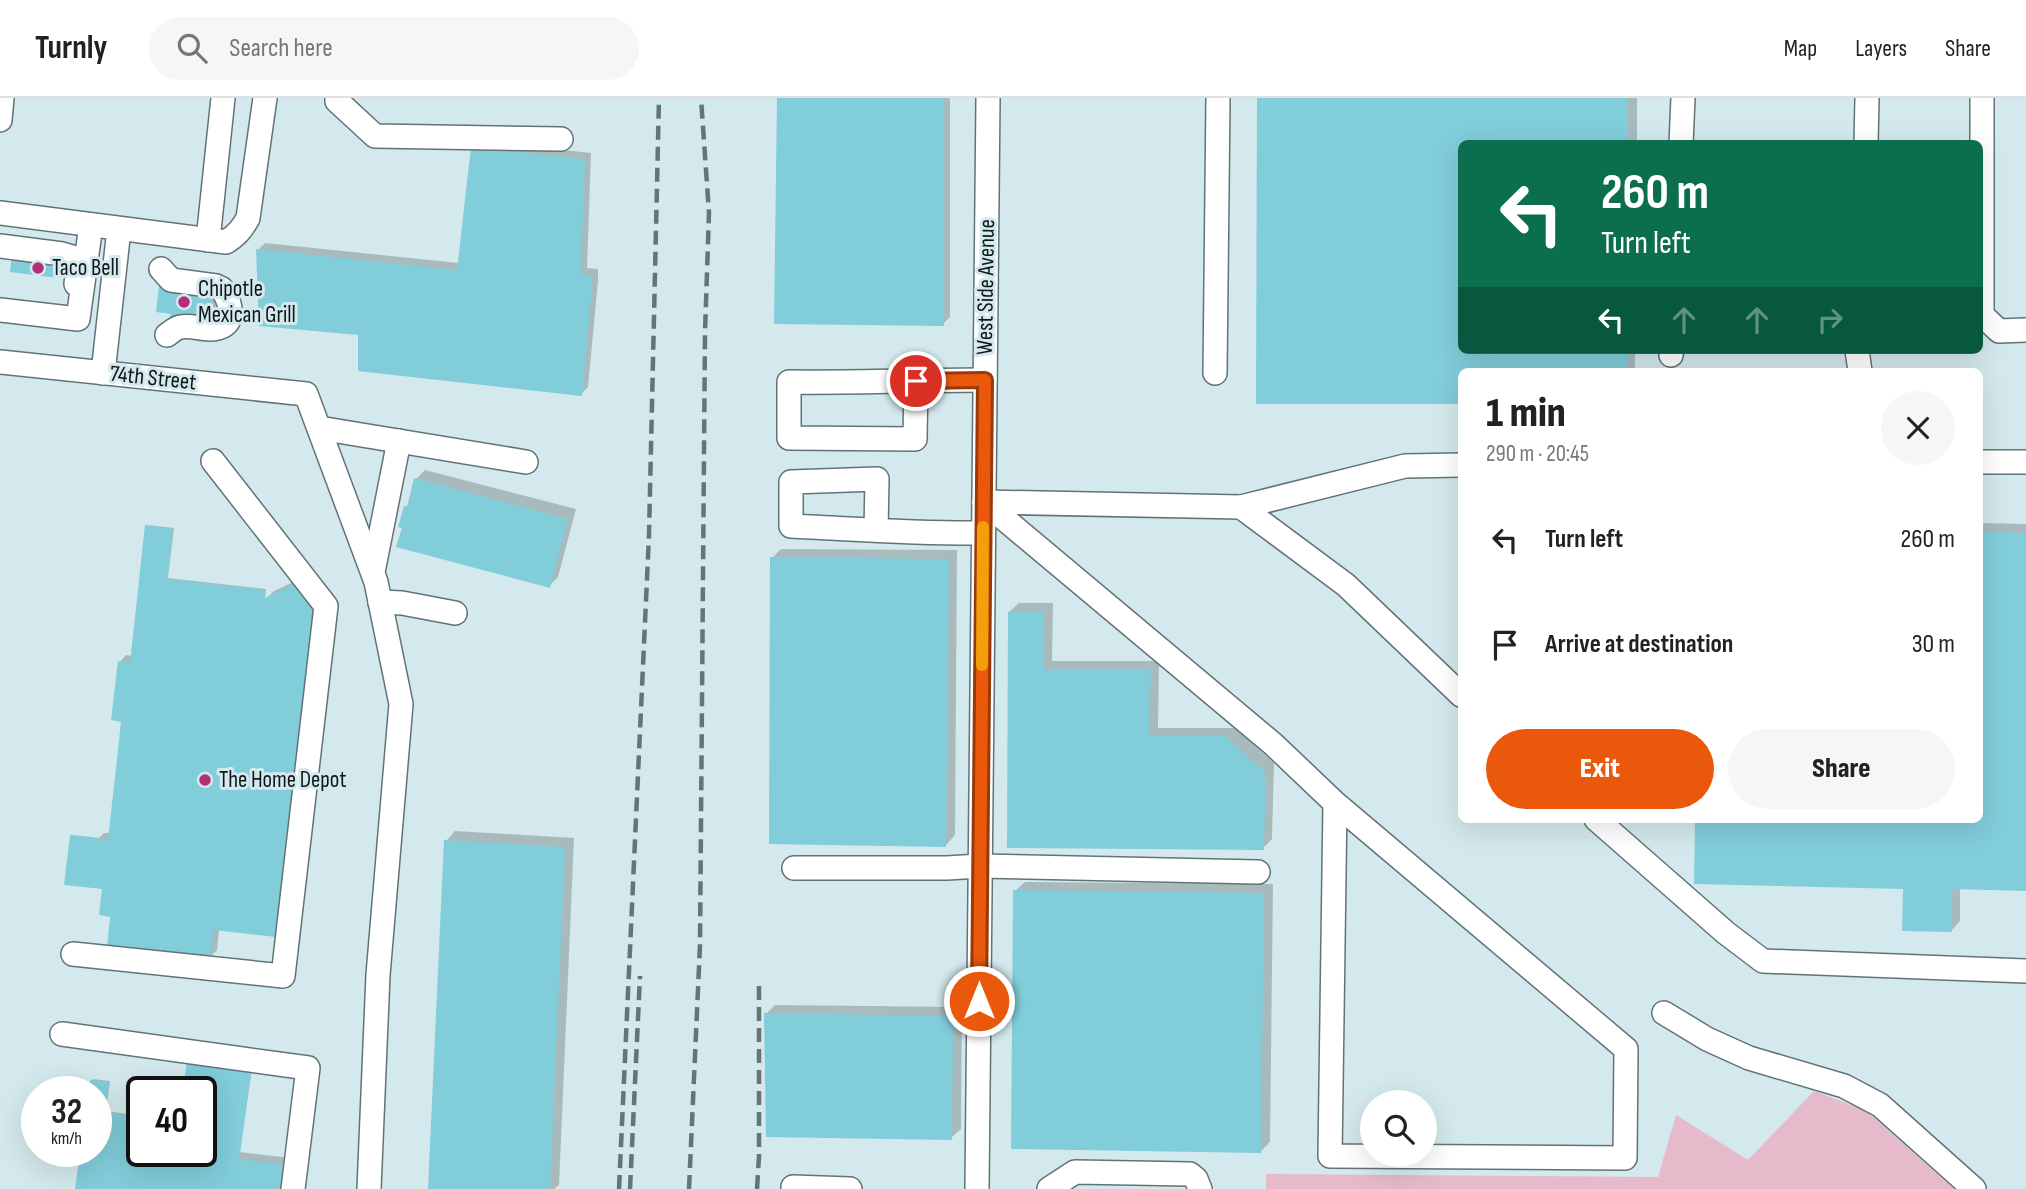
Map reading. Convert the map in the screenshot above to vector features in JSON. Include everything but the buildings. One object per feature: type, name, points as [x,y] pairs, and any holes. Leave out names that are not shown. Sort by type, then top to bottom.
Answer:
[{"type":"street","points":[[0,120],[2,98]]},
{"type":"street","points":[[208,240],[223,98]]},
{"type":"street","points":[[0,213],[226,242],[242,228],[248,218],[265,98]]},
{"type":"street","points":[[337,98],[337,101],[375,136],[561,139]]},
{"type":"street","name":"West Side Avenue","points":[[977,1189],[988,98]]},
{"type":"street","points":[[1215,373],[1218,98]]},
{"type":"street","points":[[1681,140],[1683,98]]},
{"type":"street","points":[[1866,140],[1867,98]]},
{"type":"street","points":[[1982,98],[1982,140]]},
{"type":"street","points":[[74,319],[91,225]]},
{"type":"street","points":[[103,373],[119,229]]},
{"type":"street","points":[[0,246],[68,255],[75,260],[78,268],[74,319]]},
{"type":"street","points":[[161,270],[171,280],[222,289],[230,306],[228,322],[222,327],[212,329],[180,326],[167,335]]},
{"type":"street","points":[[0,310],[74,319]]},
{"type":"street","points":[[1983,316],[1999,331],[2026,330]]},
{"type":"street","name":"74th Street","points":[[0,362],[306,394],[319,428]]},
{"type":"street","points":[[916,381],[915,439],[789,438],[789,382],[985,380]]},
{"type":"street","points":[[319,428],[526,462]]},
{"type":"street","points":[[319,428],[373,574],[401,704],[378,975],[369,1189]]},
{"type":"street","points":[[373,574],[399,442]]},
{"type":"street","points":[[73,954],[283,976],[326,606],[213,461]]},
{"type":"street","points":[[1983,462],[2026,463]]},
{"type":"street","points":[[984,502],[1241,507],[1405,466],[1458,465]]},
{"type":"street","points":[[984,502],[1273,744],[1335,803],[1626,1049],[1625,1158],[1330,1156],[1335,803]]},
{"type":"street","points":[[1241,507],[1346,585],[1458,692]]},
{"type":"street","points":[[876,530],[983,533]]},
{"type":"street","points":[[380,602],[402,603],[455,613]]},
{"type":"street","points":[[1601,823],[1726,933],[1763,961],[2026,971]]},
{"type":"street","points":[[794,868],[980,866],[1258,872]]},
{"type":"street","points":[[1664,1013],[1707,1039],[1749,1058],[1844,1086],[1880,1105],[1974,1189]]},
{"type":"street","points":[[62,1034],[308,1068],[293,1189]]},
{"type":"street","points":[[1049,1189],[1075,1172],[1189,1174],[1196,1179],[1200,1189]]},
{"type":"street","points":[[793,1187],[850,1189]]},
{"type":"shaded area","points":[[1814,1091],[1865,1110],[1954,1189],[1266,1189],[1266,1174],[1658,1177],[1676,1115],[1748,1160]]},
{"type":"railway","points":[[619,1189],[649,535],[659,98]]},
{"type":"railway","points":[[689,1189],[700,945],[705,332],[709,213],[701,98]]},
{"type":"railway","points":[[630,1189],[640,976]]},
{"type":"railway","points":[[757,1189],[759,984]]},
{"type":"slow traffic","points":[[982,665],[983,527]]},
{"type":"place","name":"Taco Bell","points":[[38,268]]},
{"type":"place","name":"Chipotle Mexican Grill","points":[[184,302]]},
{"type":"place","name":"The Home Depot","points":[[205,780]]},
{"type":"route","points":[[916,381],[985,380],[979,1001]]}]
